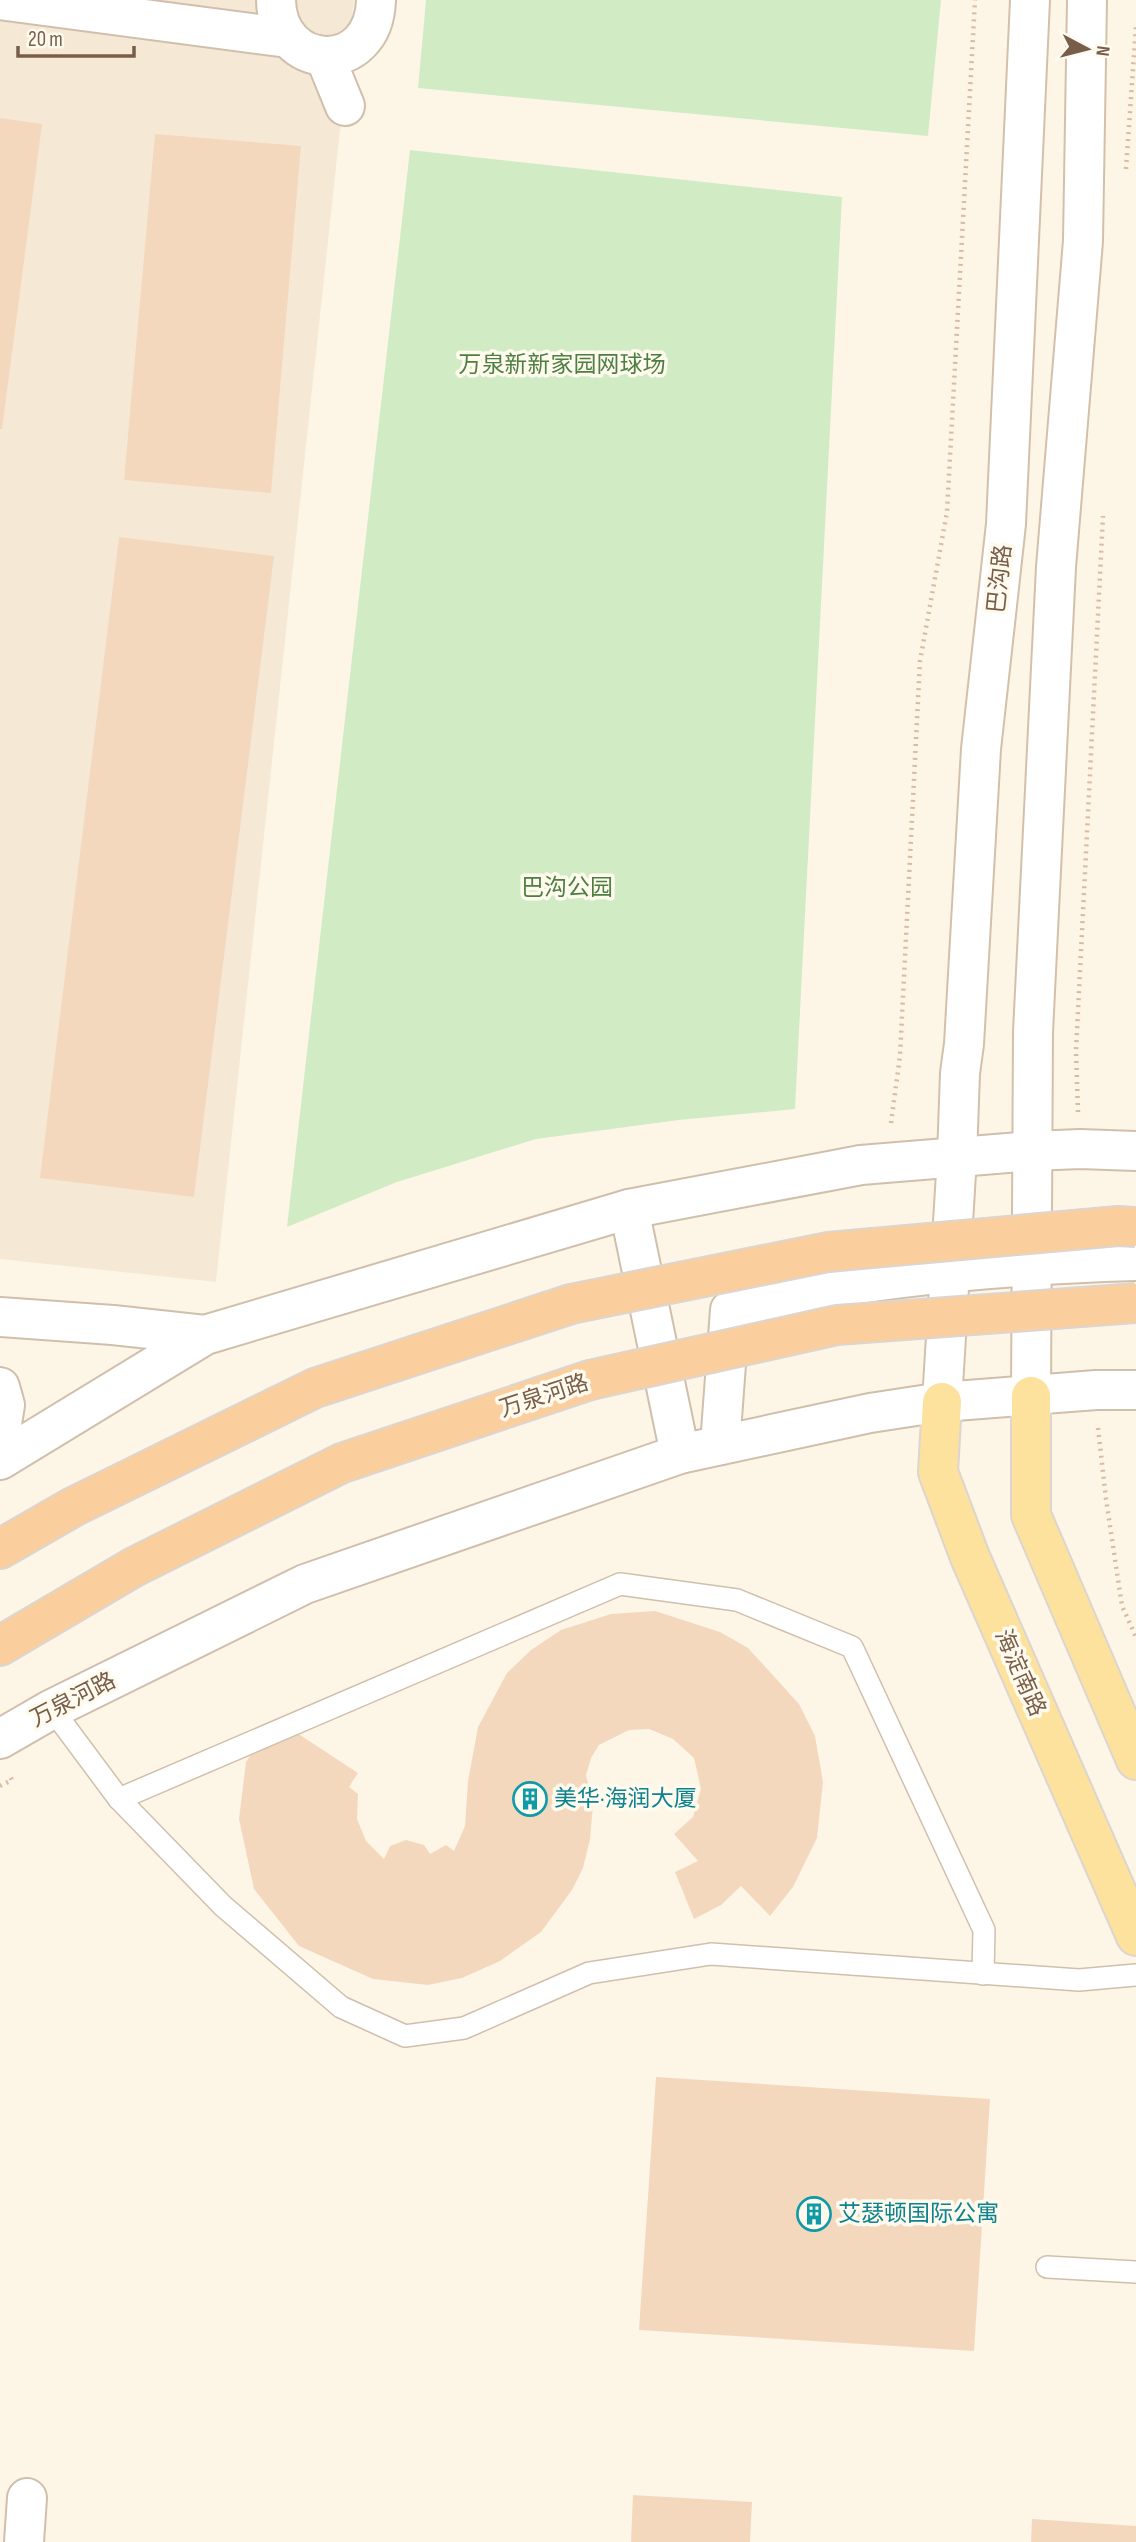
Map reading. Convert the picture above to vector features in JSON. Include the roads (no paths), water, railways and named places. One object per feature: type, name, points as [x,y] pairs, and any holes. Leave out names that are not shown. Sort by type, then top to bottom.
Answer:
[{"type":"highway","points":[[0,1549],[73,1507],[315,1388],[571,1304],[828,1252],[1118,1226],[1136,1227]]},
{"type":"highway","name":"万泉河路","points":[[0,1646],[134,1567],[342,1463],[590,1380],[837,1325],[1136,1303]]},
{"type":"main road","points":[[1031,1396],[1031,1515],[1136,1760]]},
{"type":"main road","name":"海淀南路","points":[[942,1402],[938,1472],[970,1557],[1136,1936]]},
{"type":"street","points":[[276,0],[278,22],[288,37],[308,52],[325,57],[353,48],[365,37],[374,21],[376,0]]},
{"type":"street","name":"巴沟路","points":[[942,1402],[981,748],[1006,524],[1030,0]]},
{"type":"street","points":[[1087,0],[1083,241],[1056,567],[1033,1032],[1031,1396],[1136,1391]]},
{"type":"street","points":[[0,1],[104,7],[288,37]]},
{"type":"street","points":[[325,57],[345,106]]},
{"type":"street","points":[[0,1460],[205,1335],[629,1209],[861,1165],[1080,1149],[1136,1151]]},
{"type":"street","points":[[629,1209],[680,1454]]},
{"type":"street","points":[[720,1446],[730,1310],[839,1287],[950,1273],[1087,1261],[1136,1261]]},
{"type":"street","points":[[0,1317],[205,1335]]},
{"type":"street","points":[[0,1387],[5,1405],[0,1436]]},
{"type":"street","name":"万泉河路","points":[[0,1739],[52,1709],[305,1584],[680,1454],[870,1413],[942,1402],[1031,1396]]},
{"type":"street","points":[[24,2542],[27,2498]]},
{"type":"lane","points":[[119,1799],[620,1584],[737,1600],[852,1647],[984,1930],[982,1974]]},
{"type":"lane","points":[[52,1709],[119,1799],[223,1906],[341,2007],[405,2036],[464,2028],[589,1973],[711,1954],[1079,1980],[1136,1975]]},
{"type":"lane","points":[[1047,2267],[1136,2272]]},
{"type":"place","name":"美华·海润大厦","points":[[530,1799]]},
{"type":"place","name":"艾瑟顿国际公寓","points":[[814,2214]]},
{"type":"park label","name":"万泉新新家园网球场","points":[[562,365]]},
{"type":"park label","name":"巴沟公园","points":[[567,888]]}]
